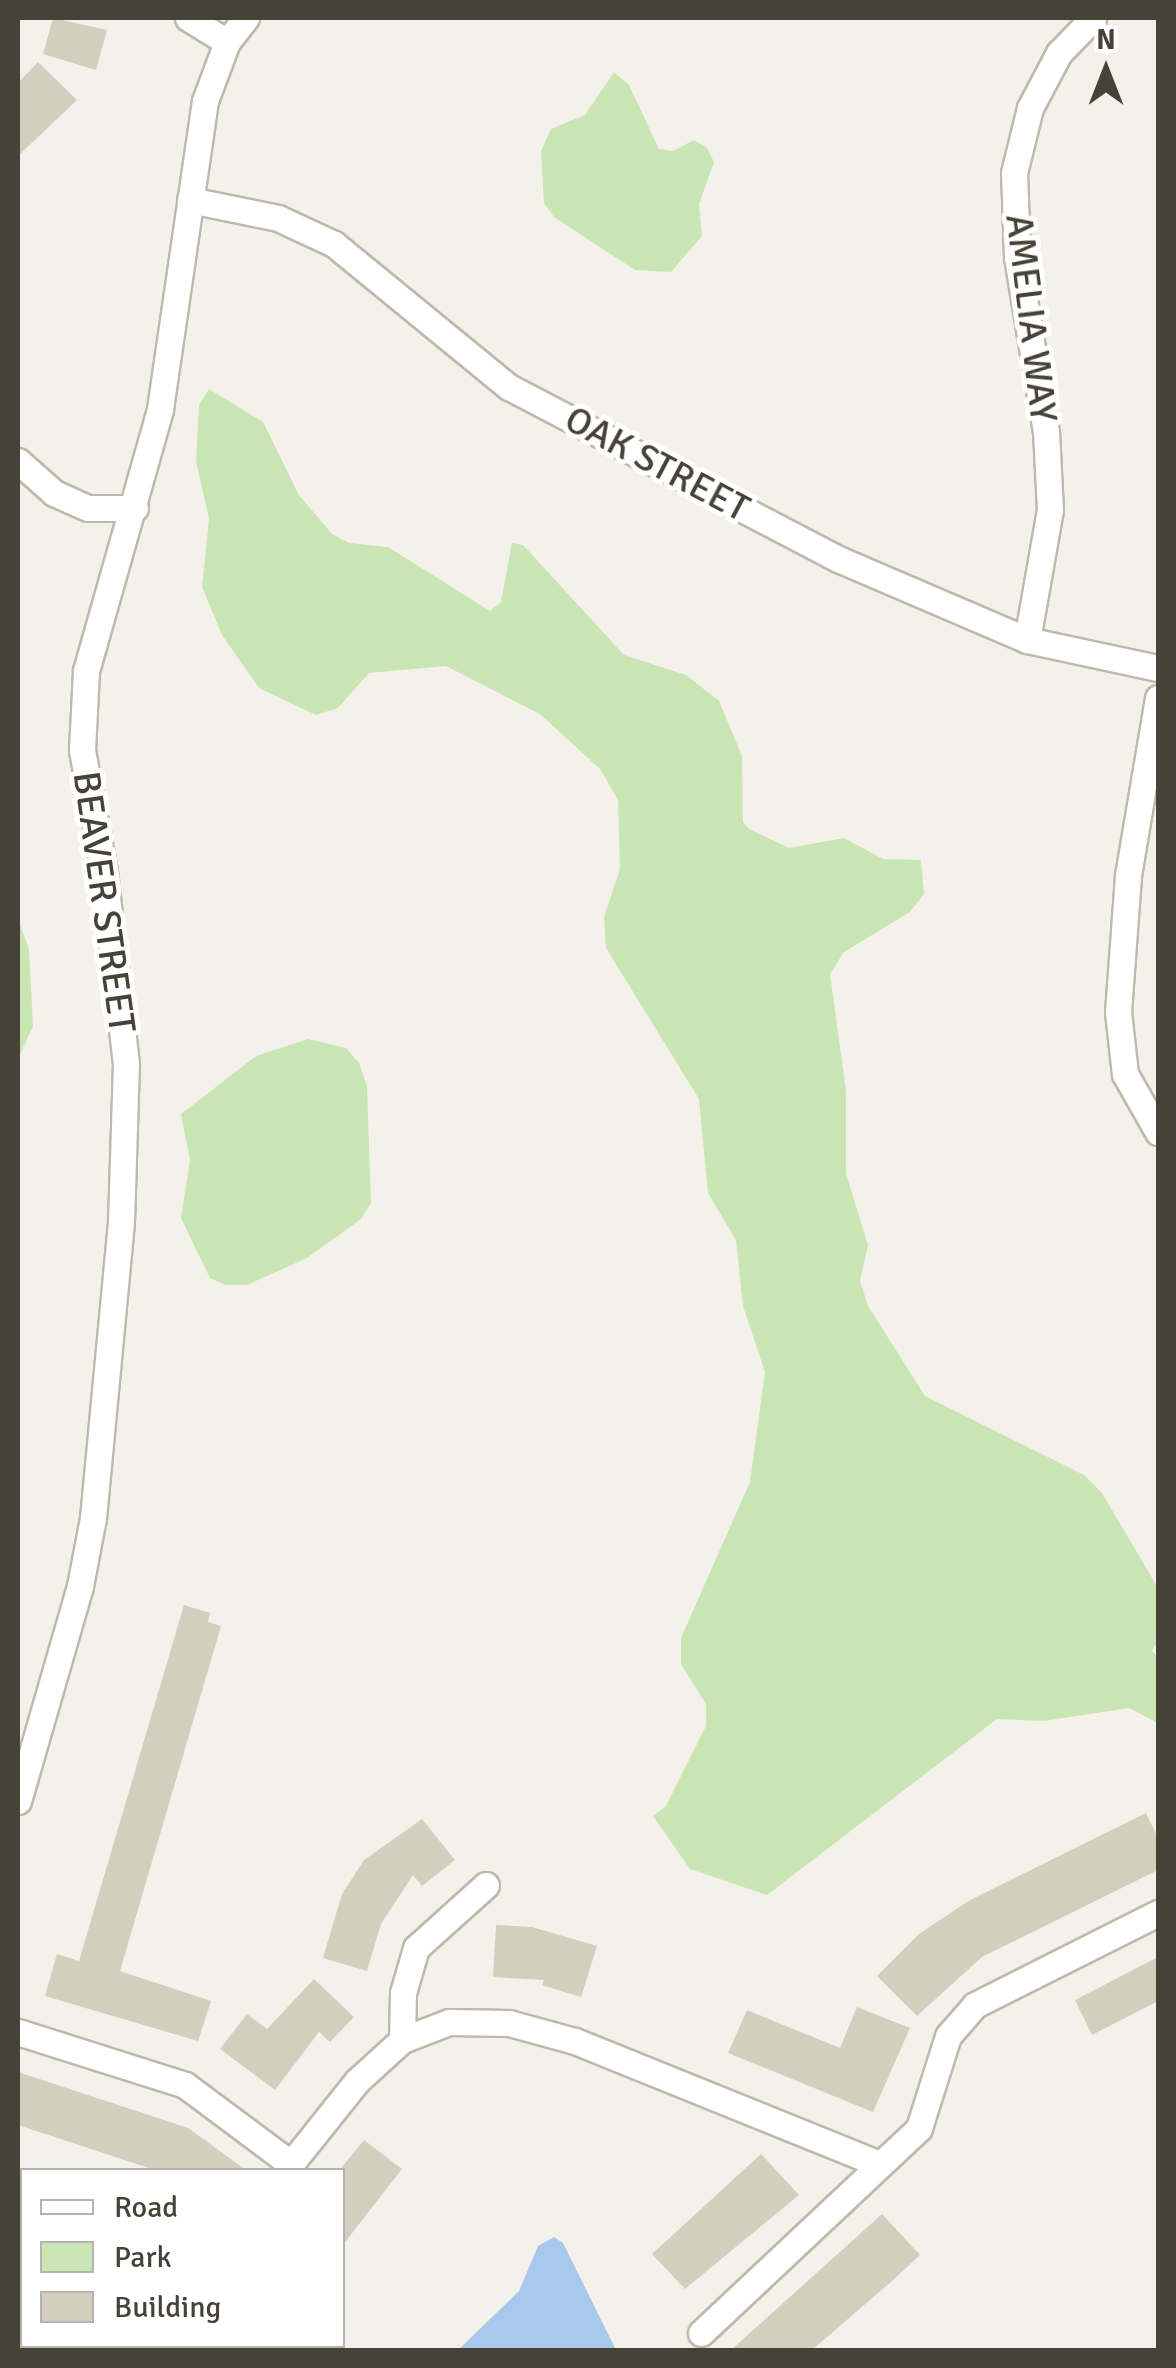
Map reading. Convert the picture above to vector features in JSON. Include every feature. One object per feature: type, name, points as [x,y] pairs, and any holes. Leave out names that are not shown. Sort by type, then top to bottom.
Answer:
[{"type":"street","points":[[188,18],[228,42]]},
{"type":"street","name":"BEAVER STREET","points":[[18,1800],[80,1586],[108,1388],[126,1064],[81,715],[94,630],[136,508],[172,346],[205,101],[228,42],[246,18]]},
{"type":"street","name":"AMELIA WAY","points":[[1027,640],[1050,510],[1046,432],[1017,257],[1014,173],[1030,108],[1060,53],[1093,18]]},
{"type":"street","name":"OAK STREET","points":[[190,200],[278,218],[334,244],[386,280],[451,344],[510,387],[838,558],[1027,640],[1158,668]]},
{"type":"street","points":[[18,460],[54,493],[88,508],[136,508]]},
{"type":"street","points":[[1158,698],[1128,876],[1118,1012],[1125,1074],[1158,1132]]},
{"type":"street","points":[[402,2040],[403,1993],[416,1948],[486,1885]]},
{"type":"street","points":[[700,2334],[919,2128],[948,2036],[975,2004],[1158,1913]]},
{"type":"street","points":[[18,2032],[185,2085],[288,2167],[357,2081],[402,2040],[448,2022],[508,2022],[575,2041],[879,2164]]},
{"type":"green space","points":[[614,72],[629,85],[659,149],[673,151],[694,140],[707,148],[714,162],[699,204],[702,236],[671,272],[635,270],[554,217],[544,203],[541,151],[551,129],[585,115]]},
{"type":"green space","points":[[209,389],[263,422],[299,495],[332,534],[349,543],[388,547],[490,611],[501,602],[512,543],[523,545],[624,655],[686,675],[719,701],[742,756],[743,822],[749,829],[789,848],[844,838],[883,859],[921,860],[924,894],[910,912],[844,952],[830,974],[846,1091],[846,1174],[868,1245],[860,1281],[868,1306],[925,1396],[1084,1475],[1102,1493],[1158,1588],[1158,1642],[1152,1650],[1158,1659],[1158,1723],[1129,1708],[1044,1721],[997,1719],[767,1895],[690,1869],[653,1816],[666,1806],[706,1726],[706,1704],[681,1664],[681,1638],[750,1482],[765,1372],[743,1306],[736,1240],[708,1193],[699,1099],[606,948],[604,917],[620,869],[618,800],[600,769],[540,714],[446,666],[369,673],[338,708],[316,715],[259,688],[222,635],[202,587],[209,519],[196,461],[199,405]]},
{"type":"green space","points":[[18,919],[29,949],[33,1026],[18,1059]]},
{"type":"green space","points":[[308,1039],[346,1048],[359,1063],[367,1086],[371,1203],[361,1219],[307,1258],[247,1285],[226,1285],[210,1278],[181,1218],[190,1160],[181,1114],[256,1056]]},
{"type":"water","points":[[554,2237],[563,2243],[616,2350],[458,2350],[519,2291],[538,2246]]},
{"type":"building","points":[[53,18],[107,30],[96,70],[43,54]]},
{"type":"building","points":[[38,62],[77,100],[18,156],[18,83]]},
{"type":"building","points":[[184,1605],[210,1613],[208,1622],[221,1626],[120,1971],[211,2001],[198,2041],[45,1996],[57,1954],[79,1961]]},
{"type":"building","points":[[1146,1813],[1158,1838],[1158,1870],[982,1957],[917,2016],[877,1976],[919,1934],[970,1900]]},
{"type":"building","points":[[422,1819],[455,1860],[422,1886],[413,1875],[381,1924],[367,1971],[323,1958],[342,1894],[364,1860]]},
{"type":"building","points":[[496,1925],[532,1927],[597,1946],[581,1997],[542,1985],[544,1980],[493,1977]]},
{"type":"building","points":[[1158,1957],[1158,2001],[1092,2035],[1075,2000]]},
{"type":"building","points":[[314,1979],[354,2017],[330,2042],[319,2032],[275,2090],[220,2049],[247,2014],[267,2029]]},
{"type":"building","points":[[857,2007],[910,2028],[873,2112],[728,2053],[747,2010],[840,2048]]},
{"type":"building","points":[[18,2072],[188,2128],[243,2168],[149,2168],[18,2125]]},
{"type":"building","points":[[364,2140],[402,2169],[345,2242],[345,2168],[342,2167]]},
{"type":"building","points":[[761,2154],[799,2195],[685,2289],[652,2254]]},
{"type":"building","points":[[882,2214],[920,2255],[892,2281],[812,2350],[731,2350]]}]
